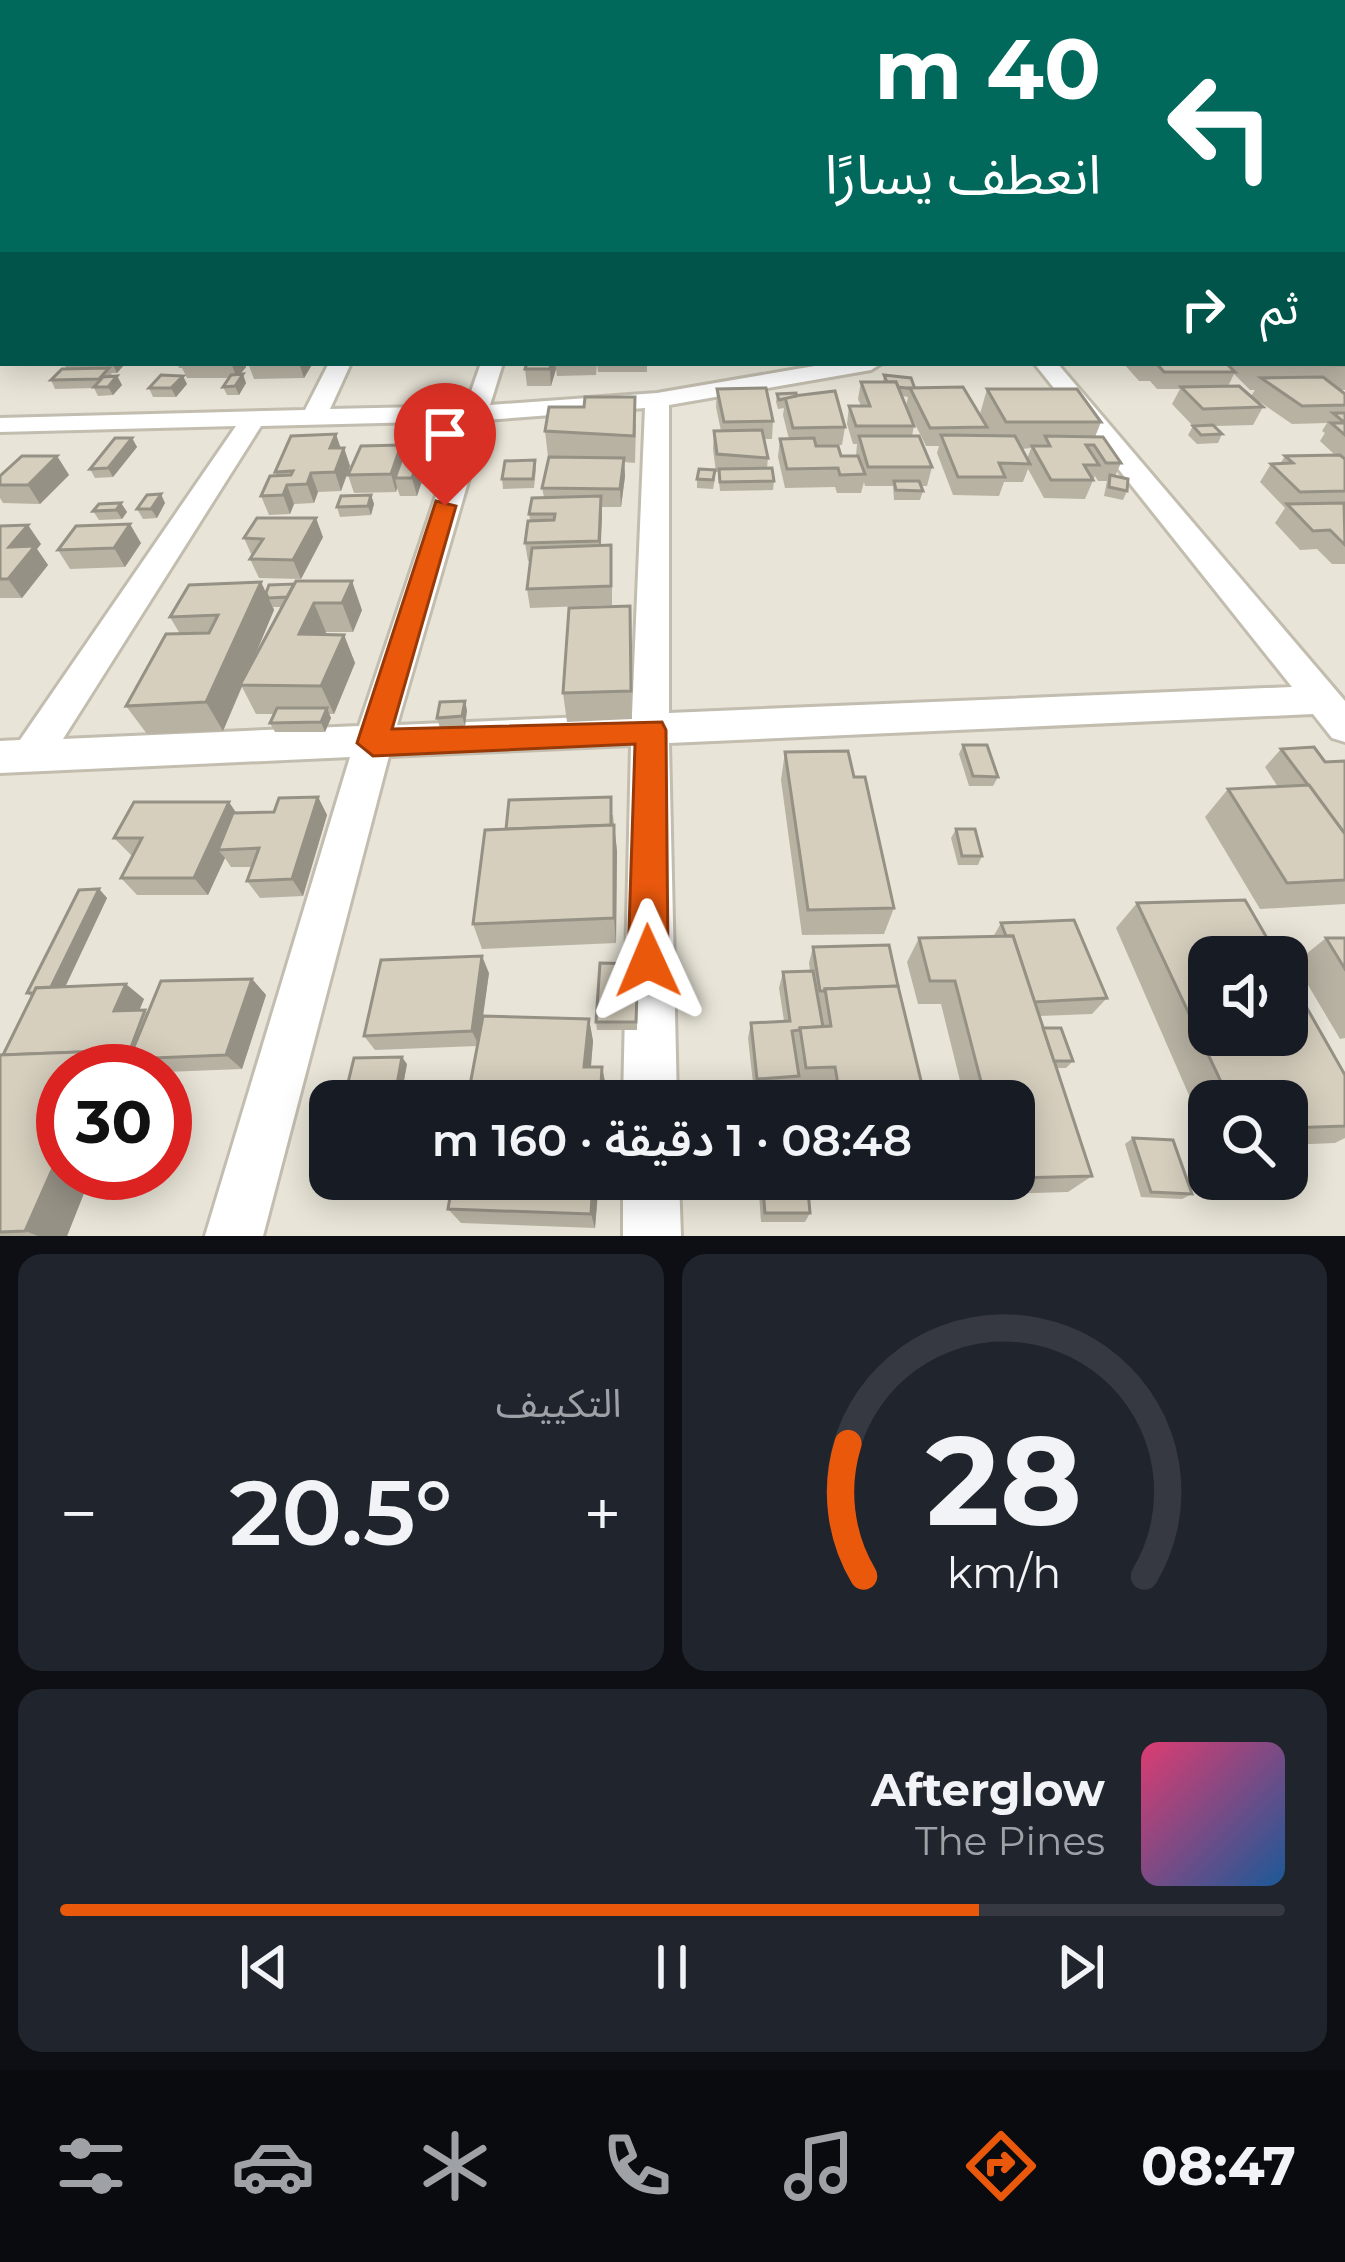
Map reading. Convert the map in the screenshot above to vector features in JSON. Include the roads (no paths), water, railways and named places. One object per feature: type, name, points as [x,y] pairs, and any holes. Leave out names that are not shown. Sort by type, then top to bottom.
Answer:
[{"type":"street","points":[[314,417],[339,366]]},
{"type":"street","points":[[234,1236],[373,743],[491,366]]},
{"type":"street","points":[[0,424],[475,413],[657,400],[854,366]]},
{"type":"street","points":[[1047,366],[1334,714]]},
{"type":"street","points":[[650,1080],[657,400]]},
{"type":"street","points":[[16,757],[254,418]]},
{"type":"street","points":[[16,757],[651,730],[1334,714]]},
{"type":"street","points":[[651,1200],[652,1236]]}]
